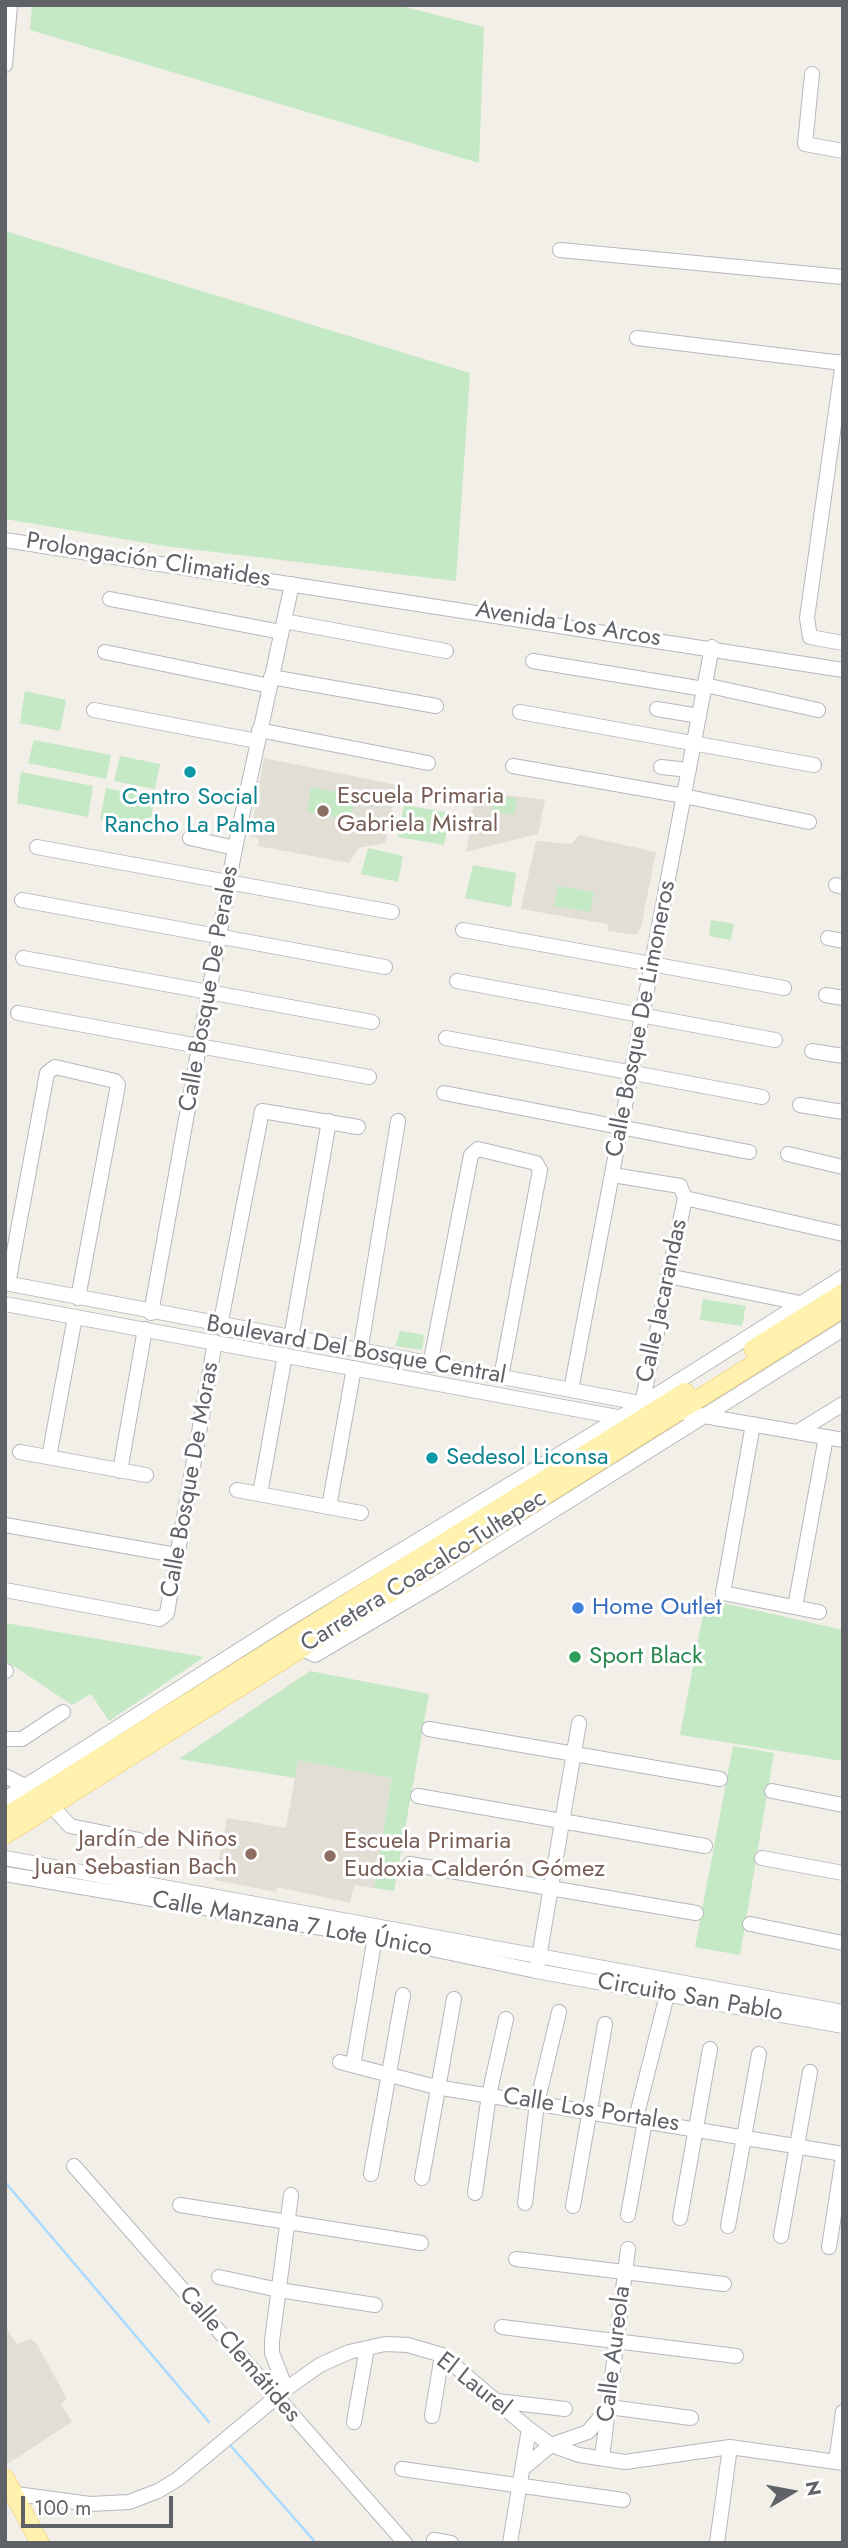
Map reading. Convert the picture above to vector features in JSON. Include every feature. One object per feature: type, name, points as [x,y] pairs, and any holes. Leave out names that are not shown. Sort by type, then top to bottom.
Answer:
[{"type":"main road","name":"Carretera Coacalco-Tultepec","points":[[5,1817],[659,1411],[843,1293]]},
{"type":"main road","name":"Carretera Coacalco-Tultepec","points":[[5,1835],[302,1649],[659,1411],[843,1308]]},
{"type":"main road","points":[[5,2478],[10,2494],[40,2543]]},
{"type":"street","points":[[5,65],[9,5]]},
{"type":"street","points":[[812,74],[805,144],[843,151]]},
{"type":"street","points":[[560,250],[843,277]]},
{"type":"street","points":[[637,338],[843,362],[807,618],[810,637],[843,643]]},
{"type":"street","name":"Prolongación Climatides","points":[[5,540],[292,584]]},
{"type":"street","name":"Avenida Los Arcos","points":[[292,584],[712,647],[843,670]]},
{"type":"street","name":"Calle Bosque De Perales","points":[[151,1313],[235,848],[292,584]]},
{"type":"street","points":[[110,599],[446,651]]},
{"type":"street","name":"Calle Bosque De Limoneros","points":[[571,1390],[712,647]]},
{"type":"street","points":[[105,652],[271,682],[436,706]]},
{"type":"street","points":[[533,661],[705,687],[818,709]]},
{"type":"street","points":[[657,709],[699,716]]},
{"type":"street","points":[[94,710],[428,763]]},
{"type":"street","points":[[520,712],[814,765]]},
{"type":"street","points":[[513,766],[684,796],[809,822]]},
{"type":"street","points":[[661,767],[689,771]]},
{"type":"street","points":[[190,838],[235,848]]},
{"type":"street","points":[[37,847],[392,912]]},
{"type":"street","points":[[22,900],[385,967]]},
{"type":"street","points":[[463,930],[784,988]]},
{"type":"street","points":[[828,938],[843,941]]},
{"type":"street","points":[[23,958],[372,1022]]},
{"type":"street","points":[[457,981],[775,1040]]},
{"type":"street","points":[[826,995],[843,998]]},
{"type":"street","points":[[18,1013],[369,1077]]},
{"type":"street","points":[[446,1038],[762,1097]]},
{"type":"street","points":[[812,1051],[843,1055]]},
{"type":"street","points":[[7,1283],[47,1073],[55,1067],[115,1081],[118,1085],[78,1298]]},
{"type":"street","points":[[444,1093],[749,1152]]},
{"type":"street","points":[[800,1105],[843,1112]]},
{"type":"street","points":[[220,1325],[259,1115],[265,1110],[358,1127]]},
{"type":"street","points":[[291,1338],[328,1121]]},
{"type":"street","points":[[360,1352],[398,1121]]},
{"type":"street","points":[[430,1365],[471,1155],[478,1149],[536,1163],[540,1170],[501,1377]]},
{"type":"street","points":[[788,1154],[843,1167]]},
{"type":"street","points":[[613,1175],[680,1186],[685,1198],[843,1234]]},
{"type":"street","name":"Calle Jacarandas","points":[[659,1411],[668,1276],[685,1198]]},
{"type":"street","points":[[668,1276],[800,1303]]},
{"type":"street","points":[[659,1411],[800,1303],[843,1277]]},
{"type":"street","name":"Boulevard Del Bosque Central","points":[[7,1283],[151,1313],[571,1390],[659,1411],[708,1415],[843,1440]]},
{"type":"street","name":"Boulevard Del Bosque Central","points":[[5,1304],[618,1418],[659,1411]]},
{"type":"street","points":[[50,1457],[75,1317]]},
{"type":"street","points":[[120,1471],[145,1329]]},
{"type":"street","points":[[302,1649],[315,1655],[708,1415],[843,1329]]},
{"type":"street","points":[[249,1348],[251,1331]]},
{"type":"street","name":"Calle Bosque De Moras","points":[[5,1590],[164,1617],[215,1342]]},
{"type":"street","points":[[260,1494],[285,1355]]},
{"type":"street","points":[[329,1507],[354,1368]]},
{"type":"street","points":[[532,1402],[535,1383]]},
{"type":"street","points":[[799,1431],[843,1404]]},
{"type":"street","points":[[5,1799],[282,1623],[618,1418]]},
{"type":"street","points":[[753,1424],[723,1591],[725,1594],[819,1612]]},
{"type":"street","points":[[795,1607],[827,1437]]},
{"type":"street","points":[[20,1452],[146,1475]]},
{"type":"street","points":[[237,1490],[361,1513]]},
{"type":"street","points":[[5,1525],[176,1555]]},
{"type":"street","points":[[5,1739],[22,1739],[63,1712]]},
{"type":"street","points":[[538,1964],[579,1723]]},
{"type":"street","points":[[429,1729],[720,1779]]},
{"type":"street","points":[[5,1776],[25,1786]]},
{"type":"street","points":[[772,1791],[843,1805]]},
{"type":"street","points":[[418,1796],[705,1846]]},
{"type":"street","points":[[52,1806],[70,1826],[139,1840]]},
{"type":"street","name":"Calle Manzana 7 Lote Único","points":[[5,1858],[538,1964]]},
{"type":"street","points":[[762,1858],[843,1873]]},
{"type":"street","points":[[410,1864],[696,1913]]},
{"type":"street","name":"Calle Manzana 7 Lote Único","points":[[5,1874],[375,1937],[434,1943]]},
{"type":"street","points":[[750,1924],[843,1943]]},
{"type":"street","name":"Calle Los Portales","points":[[375,1937],[347,2064],[388,2077],[436,2087],[589,2113],[696,2127],[843,2155]]},
{"type":"street","name":"Circuito San Pablo","points":[[538,1964],[667,1995],[800,2011],[843,2012]]},
{"type":"street","name":"Circuito San Pablo","points":[[538,1964],[800,2011],[843,2026]]},
{"type":"street","points":[[371,2174],[403,1995]]},
{"type":"street","points":[[628,2215],[640,2120],[667,1995]]},
{"type":"street","points":[[422,2178],[436,2087],[454,1999]]},
{"type":"street","points":[[524,2203],[537,2103],[558,2012]]},
{"type":"street","points":[[475,2193],[489,2095],[506,2019]]},
{"type":"street","points":[[573,2206],[605,2024]]},
{"type":"street","points":[[680,2218],[710,2049]]},
{"type":"street","points":[[728,2226],[759,2054]]},
{"type":"street","points":[[781,2236],[810,2072]]},
{"type":"street","points":[[830,2247],[843,2155]]},
{"type":"street","name":"Calle Clemátides","points":[[74,2166],[281,2393],[405,2543]]},
{"type":"street","points":[[281,2393],[272,2353],[291,2195]]},
{"type":"street","points":[[180,2205],[421,2243]]},
{"type":"street","name":"Calle Aureola","points":[[602,2458],[628,2249]]},
{"type":"street","points":[[516,2259],[724,2284]]},
{"type":"street","points":[[219,2277],[279,2290],[375,2305]]},
{"type":"street","points":[[502,2327],[736,2357]]},
{"type":"street","name":"El Laurel","points":[[10,2494],[90,2504],[129,2501],[148,2494],[178,2479],[281,2393],[320,2365],[349,2352],[408,2345],[442,2355],[528,2429],[551,2445],[602,2458],[648,2460],[730,2447],[839,2462]]},
{"type":"street","points":[[354,2422],[367,2348]]},
{"type":"street","points":[[432,2416],[442,2355]]},
{"type":"street","points":[[495,2401],[565,2409]]},
{"type":"street","points":[[521,2476],[551,2445],[588,2432],[608,2407],[691,2418]]},
{"type":"street","points":[[839,2462],[843,2412]]},
{"type":"street","points":[[510,2543],[528,2429]]},
{"type":"street","points":[[717,2543],[730,2447]]},
{"type":"street","points":[[402,2469],[521,2476],[623,2500]]},
{"type":"street","points":[[435,2540],[451,2543]]},
{"type":"shaded area","name":"Escuela Primaria Gabriela Mistral","points":[[264,758],[397,785],[385,843],[359,848],[349,863],[258,846],[259,839],[250,836]]},
{"type":"shaded area","points":[[476,791],[545,800],[538,834],[466,852]]},
{"type":"shaded area","points":[[579,835],[656,852],[641,927],[636,935],[608,931],[608,924],[521,909],[536,841],[571,844]]},
{"type":"shaded area","name":"Escuela Primaria Eudoxia Calderón Gómez","points":[[298,1760],[392,1778],[374,1888],[354,1885],[350,1903],[277,1887],[276,1892],[215,1880],[227,1818],[286,1828]]},
{"type":"shaded area","points":[[5,2326],[17,2344],[31,2339],[37,2344],[67,2399],[61,2404],[72,2422],[7,2464]]},
{"type":"green space","points":[[32,5],[397,5],[484,27],[479,163],[30,30]]},
{"type":"green space","points":[[5,231],[470,373],[456,581],[165,546],[5,519]]},
{"type":"green space","points":[[25,691],[66,700],[60,731],[20,723]]},
{"type":"green space","points":[[34,740],[111,755],[106,779],[28,763]]},
{"type":"green space","points":[[120,756],[160,764],[155,789],[114,781]]},
{"type":"green space","points":[[21,772],[93,786],[88,817],[17,803]]},
{"type":"green space","points":[[311,787],[355,795],[351,820],[307,812]]},
{"type":"green space","points":[[106,788],[155,798],[149,827],[100,819]]},
{"type":"green space","points":[[495,795],[517,799],[514,815],[492,811]]},
{"type":"green space","points":[[404,805],[450,813],[444,845],[398,837]]},
{"type":"green space","points":[[368,848],[403,856],[398,882],[361,874]]},
{"type":"green space","points":[[473,865],[516,873],[511,907],[465,898]]},
{"type":"green space","points":[[558,886],[594,892],[590,912],[554,906]]},
{"type":"green space","points":[[711,920],[734,924],[731,940],[709,936]]},
{"type":"green space","points":[[703,1299],[746,1306],[742,1326],[700,1320]]},
{"type":"green space","points":[[400,1331],[424,1335],[422,1350],[395,1346]]},
{"type":"green space","points":[[706,1599],[843,1630],[843,1761],[680,1735]]},
{"type":"green space","points":[[5,1623],[204,1657],[109,1721],[91,1694],[72,1705],[5,1660]]},
{"type":"green space","points":[[310,1671],[429,1694],[394,1891],[374,1888],[392,1778],[298,1760],[295,1778],[179,1759]]},
{"type":"green space","points":[[733,1746],[774,1753],[740,1955],[695,1947]]},
{"type":"waterway","points":[[5,2182],[209,2422]]},
{"type":"waterway","points":[[231,2446],[316,2543]]},
{"type":"place","name":"Centro Social Rancho La Palma","points":[[190,772]]},
{"type":"place","name":"Escuela Primaria Gabriela Mistral","points":[[323,811]]},
{"type":"place","name":"Sedesol Liconsa","points":[[432,1458]]},
{"type":"place","name":"Home Outlet","points":[[578,1608]]},
{"type":"place","name":"Sport Black","points":[[575,1657]]},
{"type":"place","name":"Jardín de Niños Juan Sebastian Bach","points":[[251,1854]]},
{"type":"place","name":"Escuela Primaria Eudoxia Calderón Gómez","points":[[330,1856]]}]
